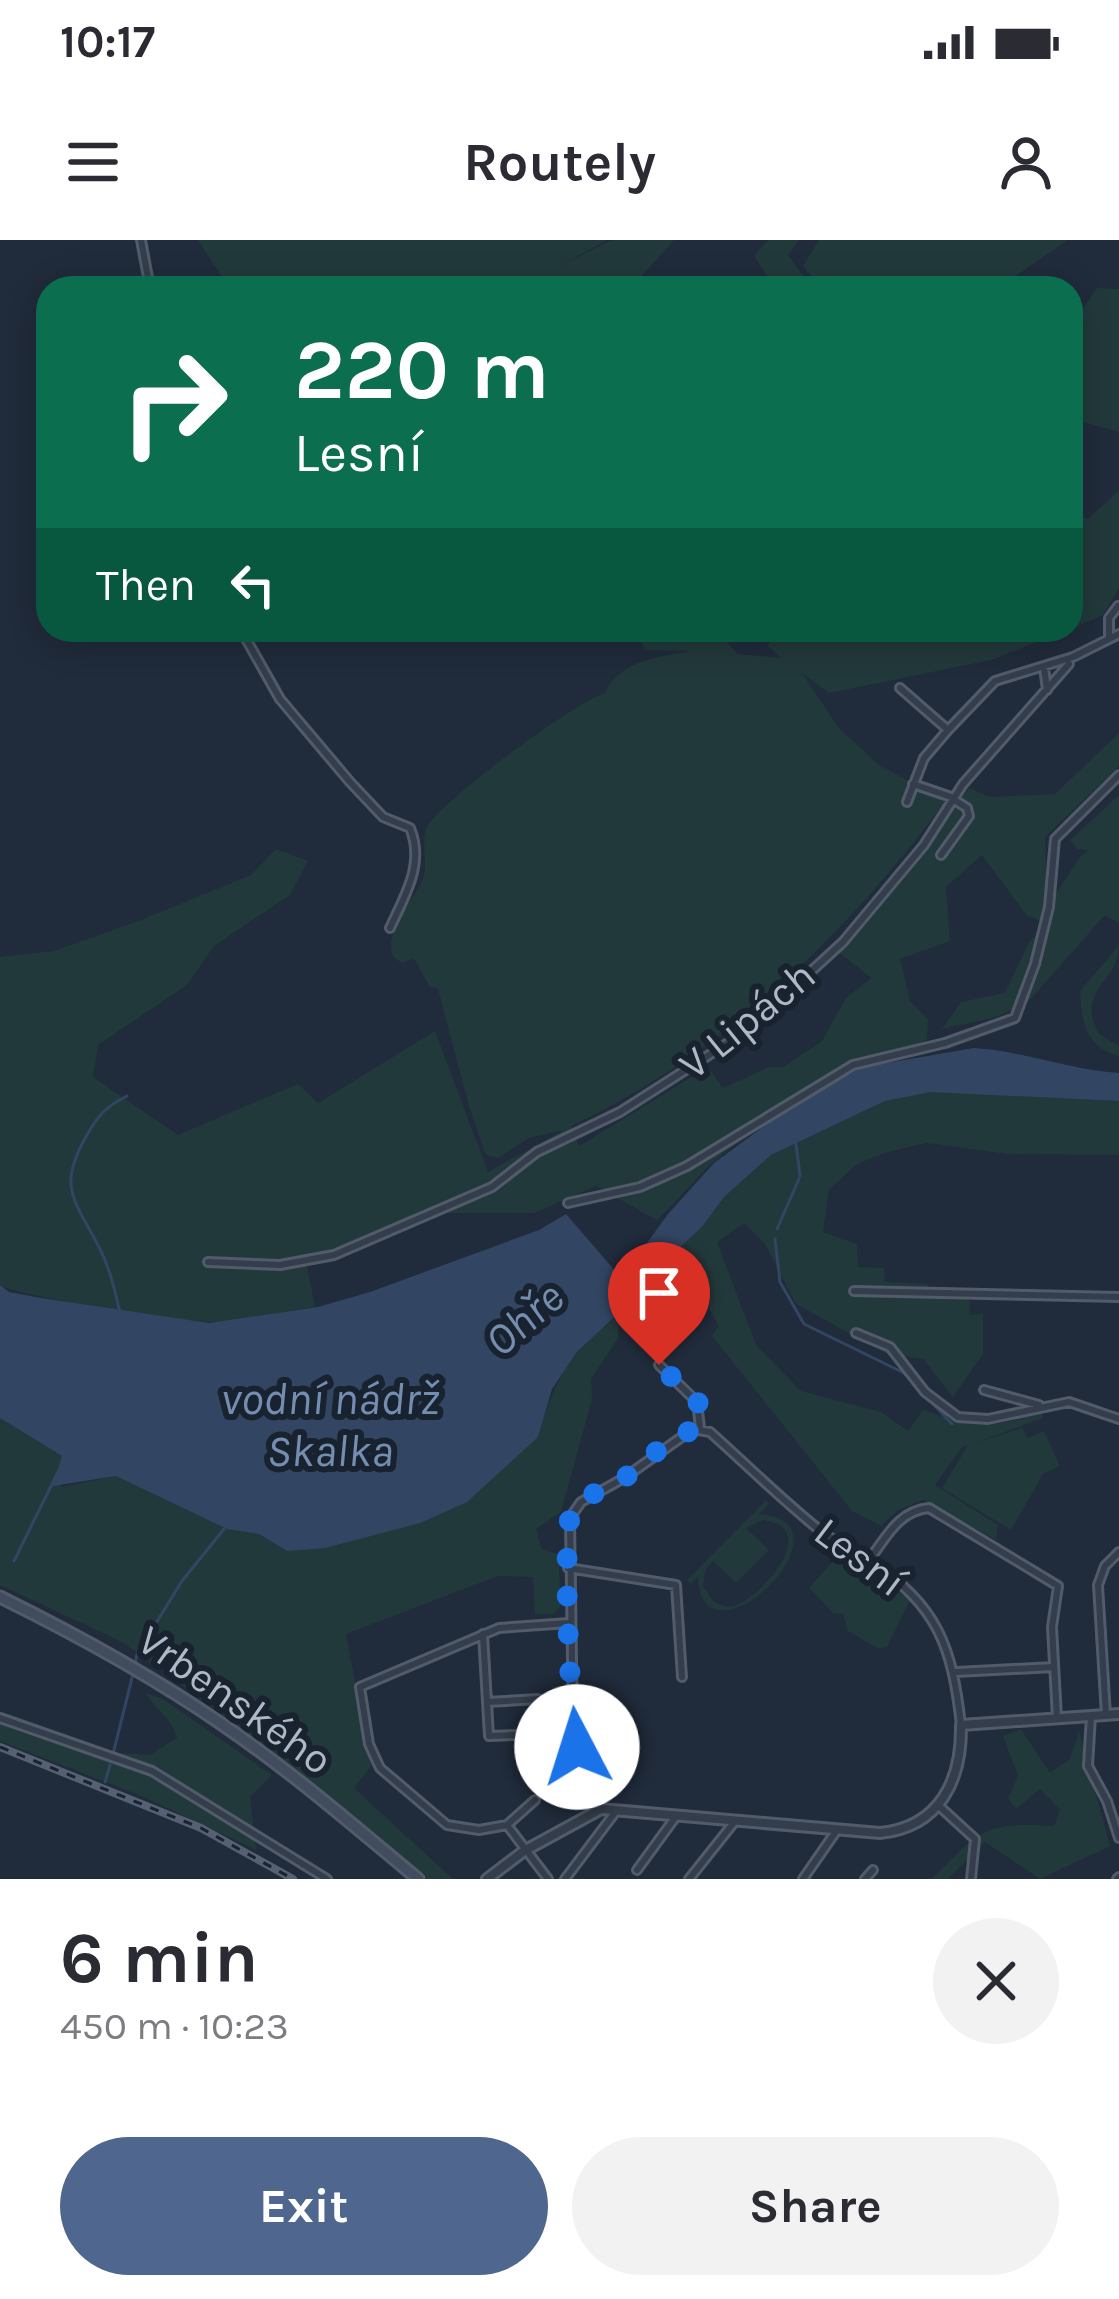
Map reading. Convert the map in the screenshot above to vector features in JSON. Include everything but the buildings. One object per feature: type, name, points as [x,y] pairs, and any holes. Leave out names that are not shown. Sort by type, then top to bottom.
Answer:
[{"type":"main road","name":"Vrbenského","points":[[0,1597],[97,1646],[224,1725],[418,1879]]},
{"type":"street","points":[[141,240],[148,276]]},
{"type":"street","points":[[1108,639],[1109,618],[1118,606]]},
{"type":"street","points":[[908,802],[923,758],[990,684],[1119,634]]},
{"type":"street","points":[[248,642],[280,699],[350,782],[383,817],[410,828],[417,844],[416,871],[390,928]]},
{"type":"street","name":"V Lipách","points":[[208,1262],[280,1265],[316,1260],[492,1187],[537,1152],[636,1103],[745,1032],[842,942],[924,844],[954,798],[1069,664]]},
{"type":"street","points":[[1043,667],[1047,691]]},
{"type":"street","points":[[900,688],[948,730]]},
{"type":"street","points":[[568,1203],[640,1187],[687,1166],[853,1065],[945,1043],[1010,1021],[1019,1014],[1018,1002],[1033,972],[1051,898],[1055,839],[1119,776]]},
{"type":"street","points":[[913,784],[954,798],[967,808],[969,816],[941,855]]},
{"type":"street","points":[[854,1291],[1119,1297]]},
{"type":"street","points":[[856,1333],[890,1348],[926,1392],[958,1417],[988,1420],[1070,1402],[1119,1419]]},
{"type":"street","name":"Lesní","points":[[659,1365],[698,1402],[700,1428],[826,1535],[869,1560],[927,1610],[955,1672],[961,1725]]},
{"type":"street","points":[[983,1390],[1042,1405]]},
{"type":"street","points":[[601,1809],[574,1738],[568,1525],[581,1502],[624,1478],[683,1433],[700,1428]]},
{"type":"street","points":[[869,1560],[899,1520],[916,1510],[936,1510],[1058,1586],[1052,1627],[1058,1718]]},
{"type":"street","points":[[1106,1715],[1098,1585],[1105,1566],[1119,1552]]},
{"type":"street","points":[[568,1568],[676,1585],[682,1677]]},
{"type":"street","points":[[535,1800],[506,1825],[479,1830],[447,1825],[380,1768],[369,1744],[360,1692],[362,1683],[483,1634],[509,1627],[569,1623]]},
{"type":"street","points":[[483,1634],[490,1736],[547,1734]]},
{"type":"street","points":[[955,1672],[1054,1666]]},
{"type":"street","points":[[487,1702],[538,1699]]},
{"type":"street","points":[[487,1879],[524,1851],[601,1809],[890,1832],[916,1823],[939,1806],[958,1770],[961,1725],[1119,1714]]},
{"type":"street","points":[[1090,1716],[1088,1766],[1119,1838]]},
{"type":"street","points":[[0,1718],[152,1771],[327,1879]]},
{"type":"street","points":[[939,1806],[975,1839],[971,1879]]},
{"type":"street","points":[[566,1879],[618,1809]]},
{"type":"street","points":[[637,1870],[677,1815]]},
{"type":"street","points":[[689,1879],[736,1820]]},
{"type":"street","points":[[506,1825],[548,1879]]},
{"type":"street","points":[[808,1877],[837,1830]]},
{"type":"street","points":[[866,1879],[873,1870]]},
{"type":"green space","points":[[198,240],[607,240],[561,265],[612,240],[674,240],[642,276],[221,276]]},
{"type":"green space","points":[[768,240],[799,240],[788,255],[804,276],[767,276],[754,256]]},
{"type":"green space","points":[[819,240],[1068,240],[1016,276],[811,276],[803,266]]},
{"type":"green space","points":[[1097,288],[1119,289],[1119,432],[1083,422],[1083,308]]},
{"type":"green space","points":[[1119,490],[1119,588],[1103,615],[1083,624],[1083,517],[1088,519]]},
{"type":"green space","points":[[641,642],[726,642],[738,654],[781,658],[769,642],[1037,642],[991,660],[829,693],[801,672],[839,728],[878,764],[910,782],[904,803],[910,804],[918,790],[943,797],[944,803],[823,945],[730,1028],[627,1097],[571,1126],[579,1146],[708,1067],[723,1088],[769,1067],[783,1067],[822,1041],[846,998],[871,978],[835,949],[884,901],[969,788],[990,797],[1055,794],[1119,733],[1119,766],[1045,837],[1047,907],[1089,850],[1077,849],[1070,840],[1119,795],[1119,923],[1105,915],[1027,1003],[996,1017],[942,1029],[961,1002],[1005,993],[1029,942],[1049,923],[1027,916],[982,855],[946,887],[950,941],[900,959],[910,1001],[928,1019],[927,1038],[917,1056],[864,1070],[791,1106],[715,1160],[657,1220],[596,1186],[534,1213],[424,1213],[306,1261],[315,1307],[225,1321],[103,1308],[0,1285],[0,957],[54,951],[141,920],[251,875],[276,849],[308,861],[290,895],[214,946],[187,985],[98,1045],[93,1077],[178,1135],[298,1084],[318,1103],[435,1031],[488,1172],[564,1130],[529,1138],[498,1158],[486,1155],[438,989],[429,986],[414,958],[402,963],[393,957],[392,937],[422,881],[425,833],[437,814],[510,753],[605,693],[630,667],[692,651],[645,650]]},
{"type":"green space","points":[[1119,945],[1092,1007],[1099,1034],[1119,1046],[1119,1056],[1092,1039],[1084,1022],[1080,991]]},
{"type":"green space","points":[[931,1091],[1119,1101],[1119,1155],[1008,1154],[926,1143],[857,1164],[829,1190],[823,1232],[857,1244],[858,1267],[884,1268],[885,1282],[928,1284],[928,1294],[969,1296],[970,1315],[983,1314],[983,1354],[953,1397],[923,1359],[885,1353],[796,1304],[765,1244],[744,1223],[717,1242],[756,1345],[801,1391],[881,1412],[908,1431],[923,1410],[981,1424],[1041,1412],[1043,1418],[972,1444],[1022,1428],[1028,1438],[1044,1431],[1060,1466],[1043,1474],[1011,1530],[942,1488],[968,1445],[935,1485],[998,1525],[996,1540],[923,1500],[897,1511],[881,1526],[852,1511],[712,1336],[719,1326],[706,1303],[675,1306],[669,1283],[651,1285],[662,1264],[771,1155],[885,1101]]},
{"type":"green space","points":[[619,1311],[618,1338],[591,1379],[592,1399],[561,1512],[536,1529],[541,1548],[559,1555],[560,1607],[553,1614],[535,1614],[533,1577],[498,1576],[346,1634],[371,1766],[354,1788],[453,1879],[428,1879],[277,1754],[122,1642],[0,1585],[0,1418],[62,1456],[61,1487],[116,1476],[227,1529],[259,1534],[287,1551],[538,1437],[567,1367]]},
{"type":"green space","points":[[766,1500],[769,1504],[759,1514],[786,1523],[794,1541],[786,1564],[747,1603],[724,1610],[706,1603],[698,1577],[690,1584],[687,1580]],"holes":[[[763,1520],[780,1526],[788,1537],[787,1550],[769,1579],[733,1606],[714,1602],[703,1586],[705,1571],[713,1561],[736,1583],[769,1550],[746,1528]]]},
{"type":"green space","points":[[841,1552],[910,1600],[887,1647],[879,1649],[848,1631],[843,1614],[833,1613],[809,1588]]},
{"type":"green space","points":[[146,1693],[163,1699],[272,1775],[250,1797],[256,1850],[144,1797],[0,1741],[0,1711],[118,1753],[150,1755],[177,1738]]},
{"type":"green space","points":[[1021,1729],[1050,1773],[1070,1759],[1079,1731],[1110,1846],[1040,1879],[985,1842],[948,1879],[931,1879],[984,1833],[1010,1826],[1054,1826],[1060,1810],[1040,1789],[1016,1809],[1008,1798],[1018,1776],[1003,1736]]},
{"type":"water","points":[[974,1048],[1119,1073],[1119,1101],[931,1092],[885,1101],[771,1155],[662,1264],[651,1285],[645,1279],[640,1283],[628,1269],[714,1163],[793,1105],[863,1067]]},
{"type":"water","name":"vodní nádrž Skalka","points":[[566,1214],[617,1273],[622,1270],[636,1286],[630,1292],[635,1297],[577,1352],[552,1389],[538,1437],[467,1502],[420,1523],[325,1548],[287,1551],[259,1534],[227,1529],[116,1476],[53,1486],[62,1456],[0,1418],[0,1285],[9,1292],[41,1298],[209,1323],[318,1307],[370,1292],[539,1230]]},
{"type":"waterway","points":[[120,1313],[107,1264],[72,1194],[71,1181],[72,1168],[91,1128],[127,1096]]},
{"type":"waterway","points":[[795,1136],[800,1176]]},
{"type":"waterway","points":[[777,1229],[799,1179]]},
{"type":"waterway","points":[[775,1239],[780,1282],[804,1324],[904,1373],[952,1424]]},
{"type":"waterway","points":[[14,1561],[61,1466]]},
{"type":"waterway","points":[[135,1665],[137,1654],[182,1581],[224,1529]]},
{"type":"waterway","points":[[113,1754],[133,1674]]},
{"type":"waterway","points":[[105,1782],[110,1765]]},
{"type":"railway","points":[[0,1747],[201,1828],[293,1879]]},
{"type":"route","points":[[577,1747],[572,1713],[569,1518],[581,1502],[624,1478],[683,1433],[700,1428],[698,1402],[659,1365]]},
{"type":"water label","name":"Ohře","points":[[524,1319]]}]
